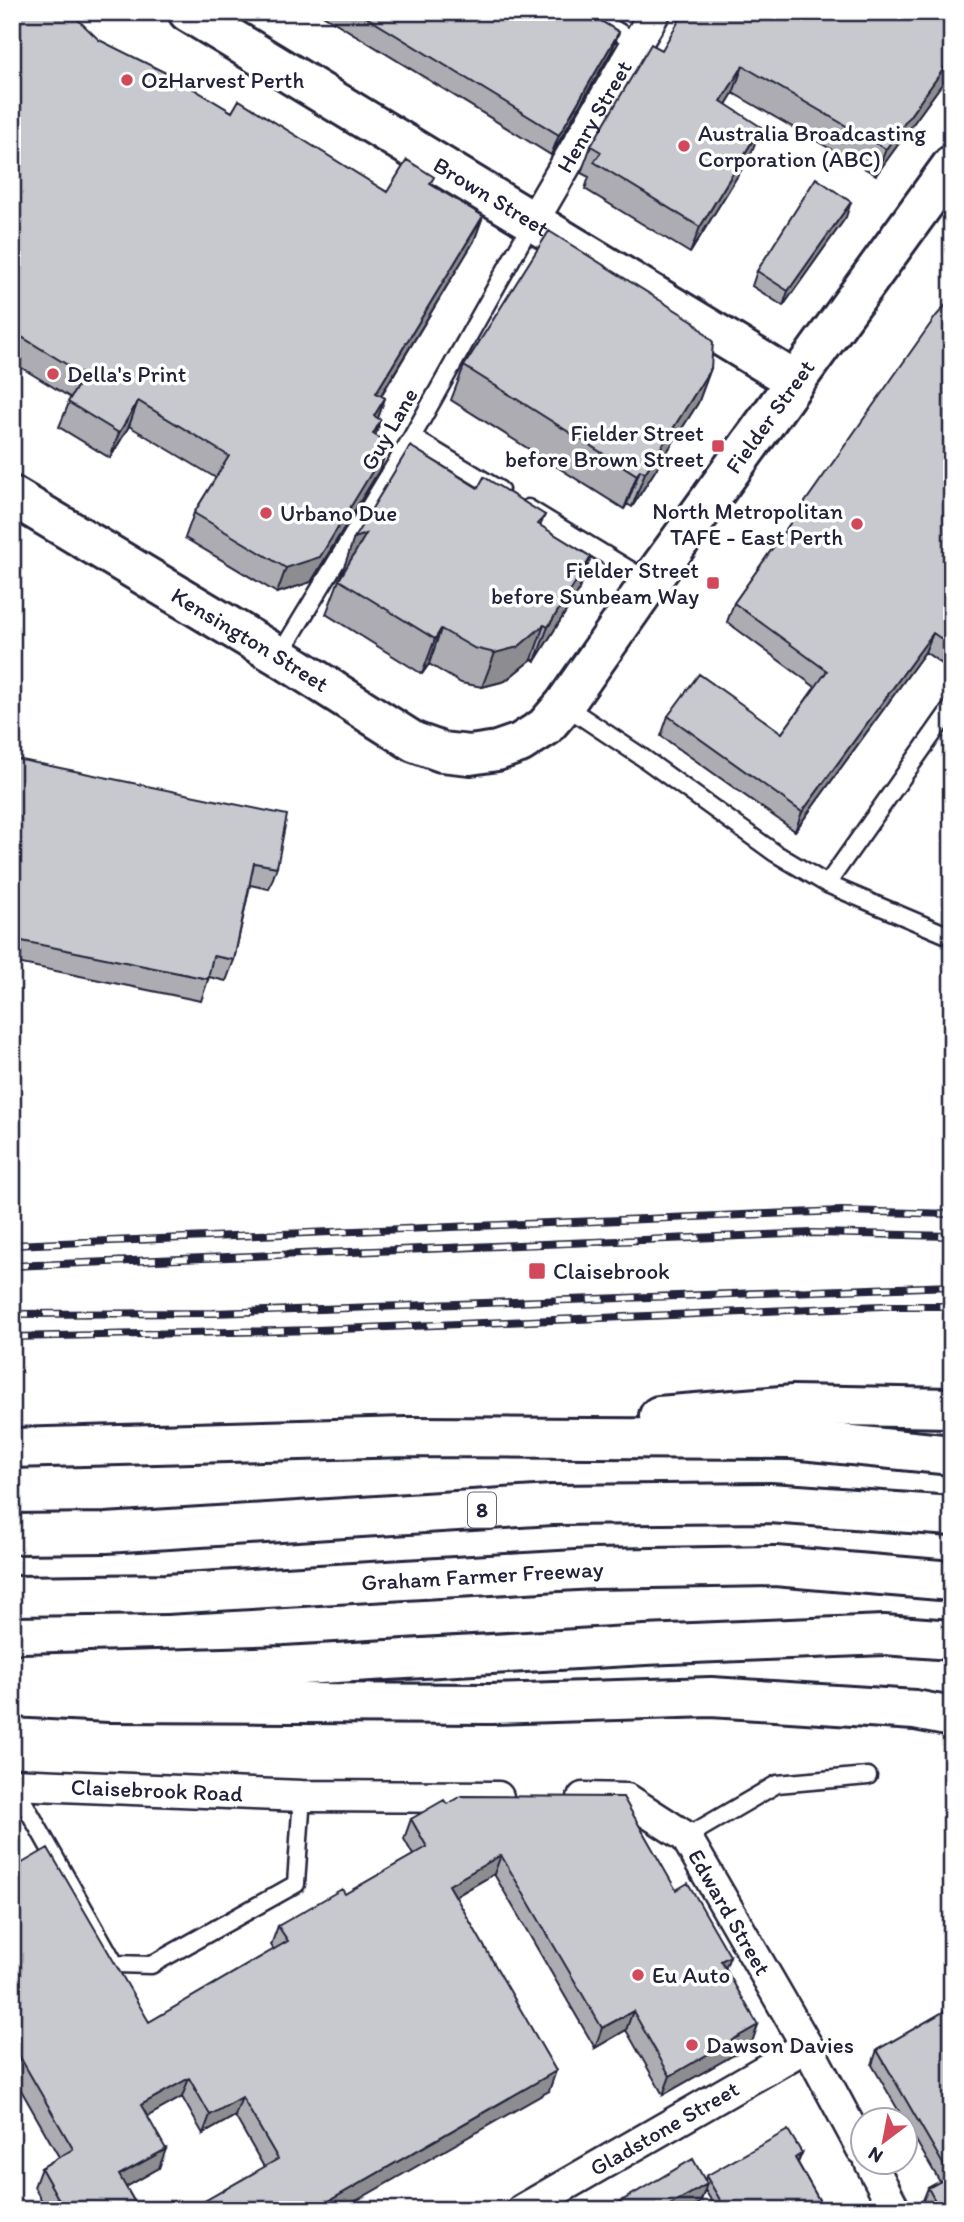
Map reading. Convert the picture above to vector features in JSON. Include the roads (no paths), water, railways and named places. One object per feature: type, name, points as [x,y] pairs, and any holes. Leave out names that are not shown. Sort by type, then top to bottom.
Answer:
[{"type":"main road","name":"Brown Street","points":[[188,12],[794,381]]},
{"type":"main road","name":"Fielder Street","points":[[497,751],[520,743],[545,727],[564,705],[794,381],[952,165]]},
{"type":"main road","name":"Kensington Street","points":[[12,496],[279,656],[414,742],[442,752],[470,755],[497,751]]},
{"type":"main road","points":[[406,1437],[793,1405],[952,1408]]},
{"type":"main road","points":[[12,1448],[406,1437],[792,1439],[952,1455]]},
{"type":"main road","name":"8","points":[[12,1534],[106,1533],[552,1505],[770,1503],[952,1516]]},
{"type":"main road","name":"Graham Farmer Freeway","points":[[12,1596],[166,1594],[593,1569],[775,1566],[952,1581]]},
{"type":"main road","points":[[12,1674],[285,1666],[645,1645],[884,1635],[952,1640]]},
{"type":"main road","points":[[12,1697],[109,1702],[463,1704],[711,1697],[915,1710],[952,1717]]},
{"type":"street","name":"Henry Street","points":[[533,221],[655,12]]},
{"type":"street","name":"Claisebrook Road","points":[[13,1784],[302,1796]]},
{"type":"street","name":"Edward Street","points":[[302,1796],[627,1798],[686,1837],[848,2122]]},
{"type":"street","name":"Gladstone Street","points":[[522,2210],[807,2046]]},
{"type":"street","points":[[877,2176],[895,2210]]},
{"type":"lane","points":[[586,12],[637,43]]},
{"type":"lane","name":"Guy Lane","points":[[279,656],[412,437],[533,221]]},
{"type":"lane","points":[[412,437],[650,582]]},
{"type":"lane","points":[[564,705],[642,757],[775,853],[827,884],[952,937]]},
{"type":"lane","points":[[827,884],[952,707]]},
{"type":"lane","points":[[686,1837],[777,1784],[868,1776]]},
{"type":"lane","points":[[13,1784],[115,1964],[151,1965],[296,1884],[302,1796]]},
{"type":"railway","points":[[12,1245],[842,1211],[952,1214]]},
{"type":"railway","points":[[12,1266],[812,1233],[952,1236]]},
{"type":"railway","points":[[12,1314],[213,1313],[952,1286]]},
{"type":"railway","points":[[12,1337],[317,1330],[882,1306],[952,1306]]},
{"type":"place","name":"OzHarvest Perth","points":[[127,80]]},
{"type":"place","name":"Australia Broadcasting Corporation (ABC)","points":[[684,146]]},
{"type":"place","name":"Della's Print","points":[[53,374]]},
{"type":"place","name":"Fielder Street before Brown Street","points":[[718,446]]},
{"type":"place","name":"Urbano Due","points":[[266,513]]},
{"type":"place","name":"North Metropolitan TAFE - East Perth","points":[[857,524]]},
{"type":"place","name":"Fielder Street before Sunbeam Way","points":[[713,583]]},
{"type":"place","name":"Claisebrook","points":[[537,1271]]},
{"type":"place","name":"Eu Auto","points":[[638,1975]]},
{"type":"place","name":"Dawson Davies","points":[[692,2045]]}]
